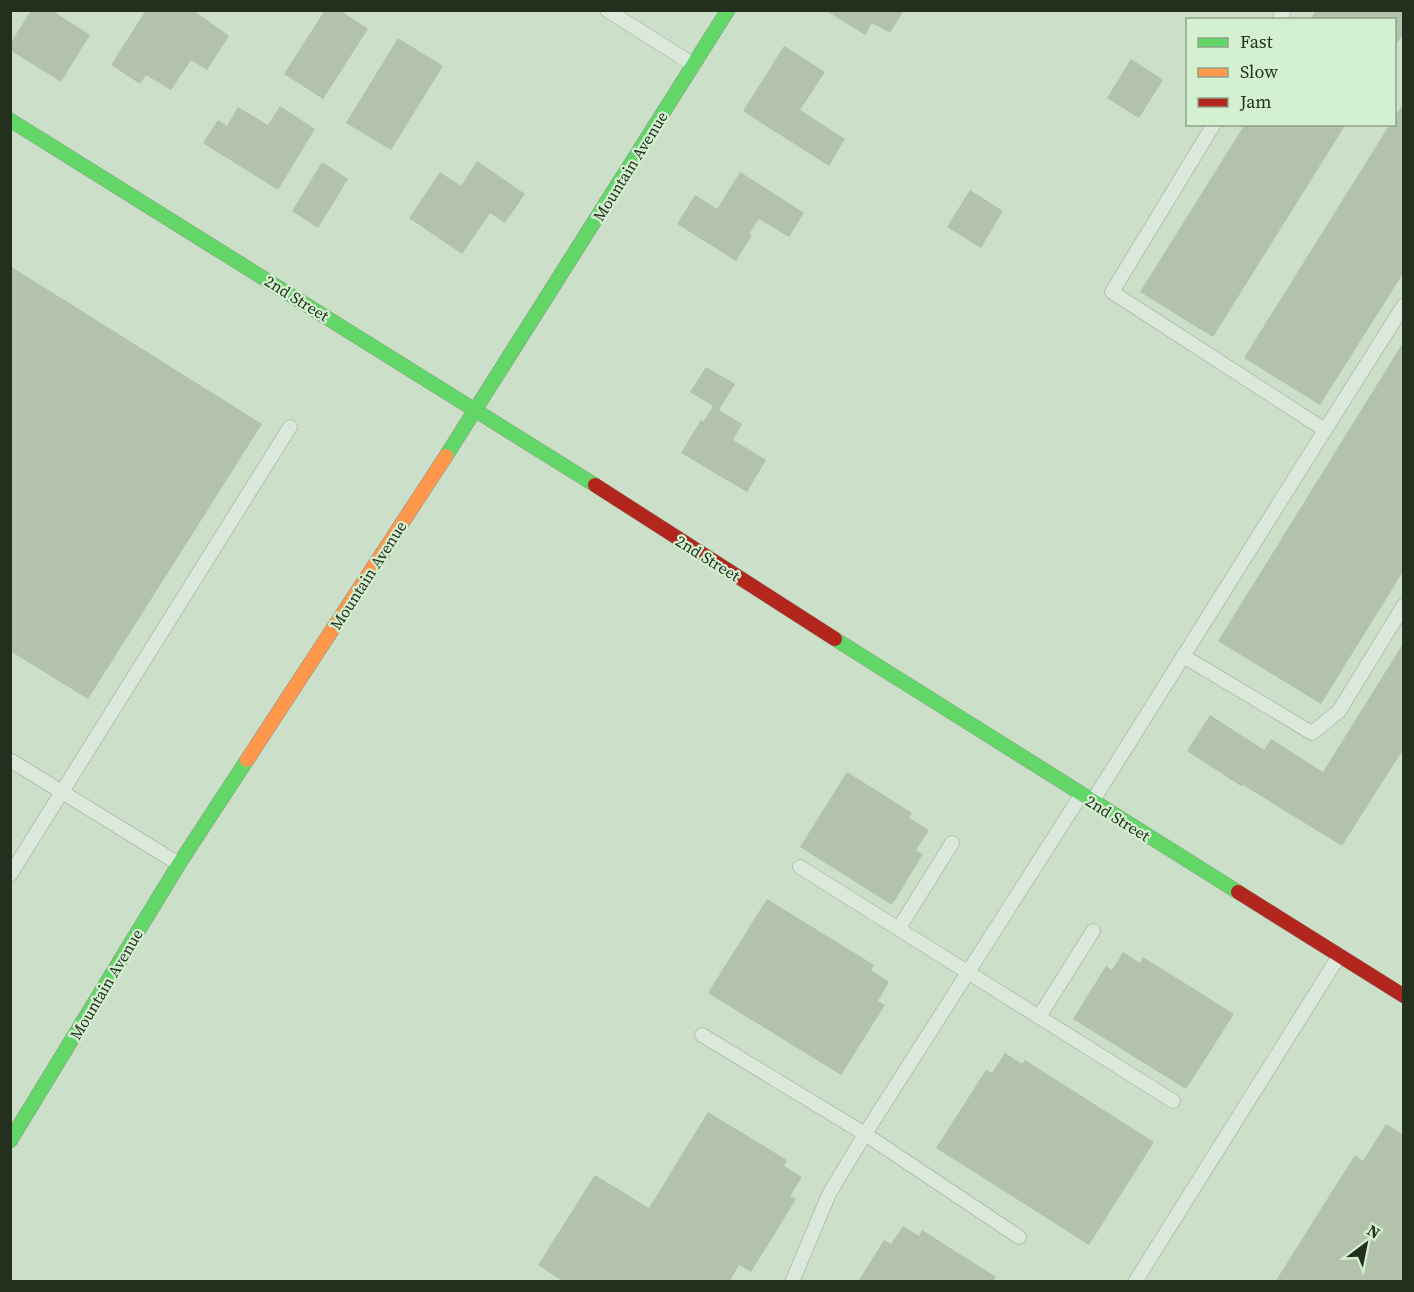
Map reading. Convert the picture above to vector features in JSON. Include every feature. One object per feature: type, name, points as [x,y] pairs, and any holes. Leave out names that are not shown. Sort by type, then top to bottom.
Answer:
[{"type":"main road","name":"Mountain Avenue","points":[[10,1141],[179,864],[475,409],[728,10]]},
{"type":"main road","name":"2nd Street","points":[[10,120],[475,409],[1087,798],[1404,996]]},
{"type":"lane","points":[[608,10],[694,65]]},
{"type":"lane","points":[[1213,126],[1112,292],[1325,430]]},
{"type":"lane","points":[[792,1281],[829,1194],[865,1134],[969,973],[1184,656],[1404,304]]},
{"type":"lane","points":[[10,875],[290,427]]},
{"type":"lane","points":[[1184,656],[1312,733],[1339,711],[1404,605]]},
{"type":"lane","points":[[10,760],[179,864]]},
{"type":"lane","points":[[899,928],[952,843]]},
{"type":"lane","points":[[800,867],[1173,1101]]},
{"type":"lane","points":[[1039,1017],[1093,931]]},
{"type":"lane","points":[[1135,1281],[1339,956]]},
{"type":"lane","points":[[702,1035],[865,1134],[1019,1237]]},
{"type":"building","points":[[31,10],[51,10],[90,35],[61,82],[10,50],[10,44]]},
{"type":"building","points":[[146,10],[193,10],[229,36],[207,70],[191,60],[171,90],[146,75],[140,84],[111,65]]},
{"type":"building","points":[[325,10],[340,10],[368,29],[323,99],[284,74]]},
{"type":"building","points":[[825,10],[904,10],[890,33],[872,23],[865,35]]},
{"type":"building","points":[[1316,10],[1404,10],[1404,33],[1396,44],[1396,18],[1311,18]]},
{"type":"building","points":[[398,38],[443,66],[391,150],[346,123]]},
{"type":"building","points":[[784,46],[825,72],[800,110],[845,139],[829,166],[743,111]]},
{"type":"building","points":[[1131,59],[1163,80],[1139,118],[1107,98]]},
{"type":"building","points":[[1404,103],[1404,272],[1320,405],[1244,358],[1389,126],[1396,126],[1396,115]]},
{"type":"building","points":[[280,106],[315,129],[278,190],[203,143],[218,120],[227,126],[238,107],[268,125]]},
{"type":"building","points":[[1244,126],[1345,126],[1213,337],[1140,292]]},
{"type":"building","points":[[477,161],[525,194],[505,223],[490,213],[462,254],[409,218],[440,172],[461,186]]},
{"type":"building","points":[[322,162],[348,179],[318,228],[292,211]]},
{"type":"building","points":[[740,172],[804,213],[789,237],[759,219],[736,261],[677,224],[695,195],[717,209]]},
{"type":"building","points":[[970,190],[1003,211],[981,248],[947,227]]},
{"type":"building","points":[[10,266],[262,424],[88,699],[10,651]]},
{"type":"building","points":[[1404,341],[1404,570],[1321,704],[1218,641]]},
{"type":"building","points":[[706,367],[735,384],[719,410],[742,424],[733,440],[766,460],[747,492],[681,453],[701,420],[703,422],[713,406],[690,392]]},
{"type":"building","points":[[1404,642],[1404,748],[1342,846],[1187,751],[1210,715],[1264,750],[1271,739],[1323,772]]},
{"type":"building","points":[[847,772],[912,813],[909,818],[929,830],[916,850],[923,854],[892,905],[800,847]]},
{"type":"building","points":[[767,899],[874,965],[871,970],[889,982],[878,1001],[885,1005],[841,1075],[708,993]]},
{"type":"building","points":[[1123,952],[1140,963],[1143,957],[1234,1014],[1186,1089],[1073,1019],[1106,966],[1112,970]]},
{"type":"building","points":[[1005,1053],[1022,1064],[1025,1060],[1154,1142],[1089,1245],[936,1148],[986,1070],[992,1073]]},
{"type":"building","points":[[708,1112],[787,1160],[784,1166],[802,1177],[790,1196],[796,1199],[751,1272],[739,1265],[729,1282],[564,1282],[538,1265],[595,1175],[649,1208]]},
{"type":"building","points":[[1386,1124],[1404,1135],[1404,1282],[1275,1282],[1355,1155],[1363,1161]]},
{"type":"building","points":[[903,1226],[919,1236],[922,1230],[996,1277],[993,1282],[858,1282],[884,1240],[891,1244]]},
{"type":"traffic: fast","points":[[446,456],[728,10]]},
{"type":"traffic: fast","points":[[10,120],[595,485]]},
{"type":"traffic: fast","points":[[835,639],[1238,892]]},
{"type":"traffic: fast","points":[[10,1141],[179,864],[247,760]]},
{"type":"traffic: slow","points":[[247,760],[446,456]]},
{"type":"traffic: jam","points":[[595,485],[835,639]]},
{"type":"traffic: jam","points":[[1238,892],[1404,996]]}]
